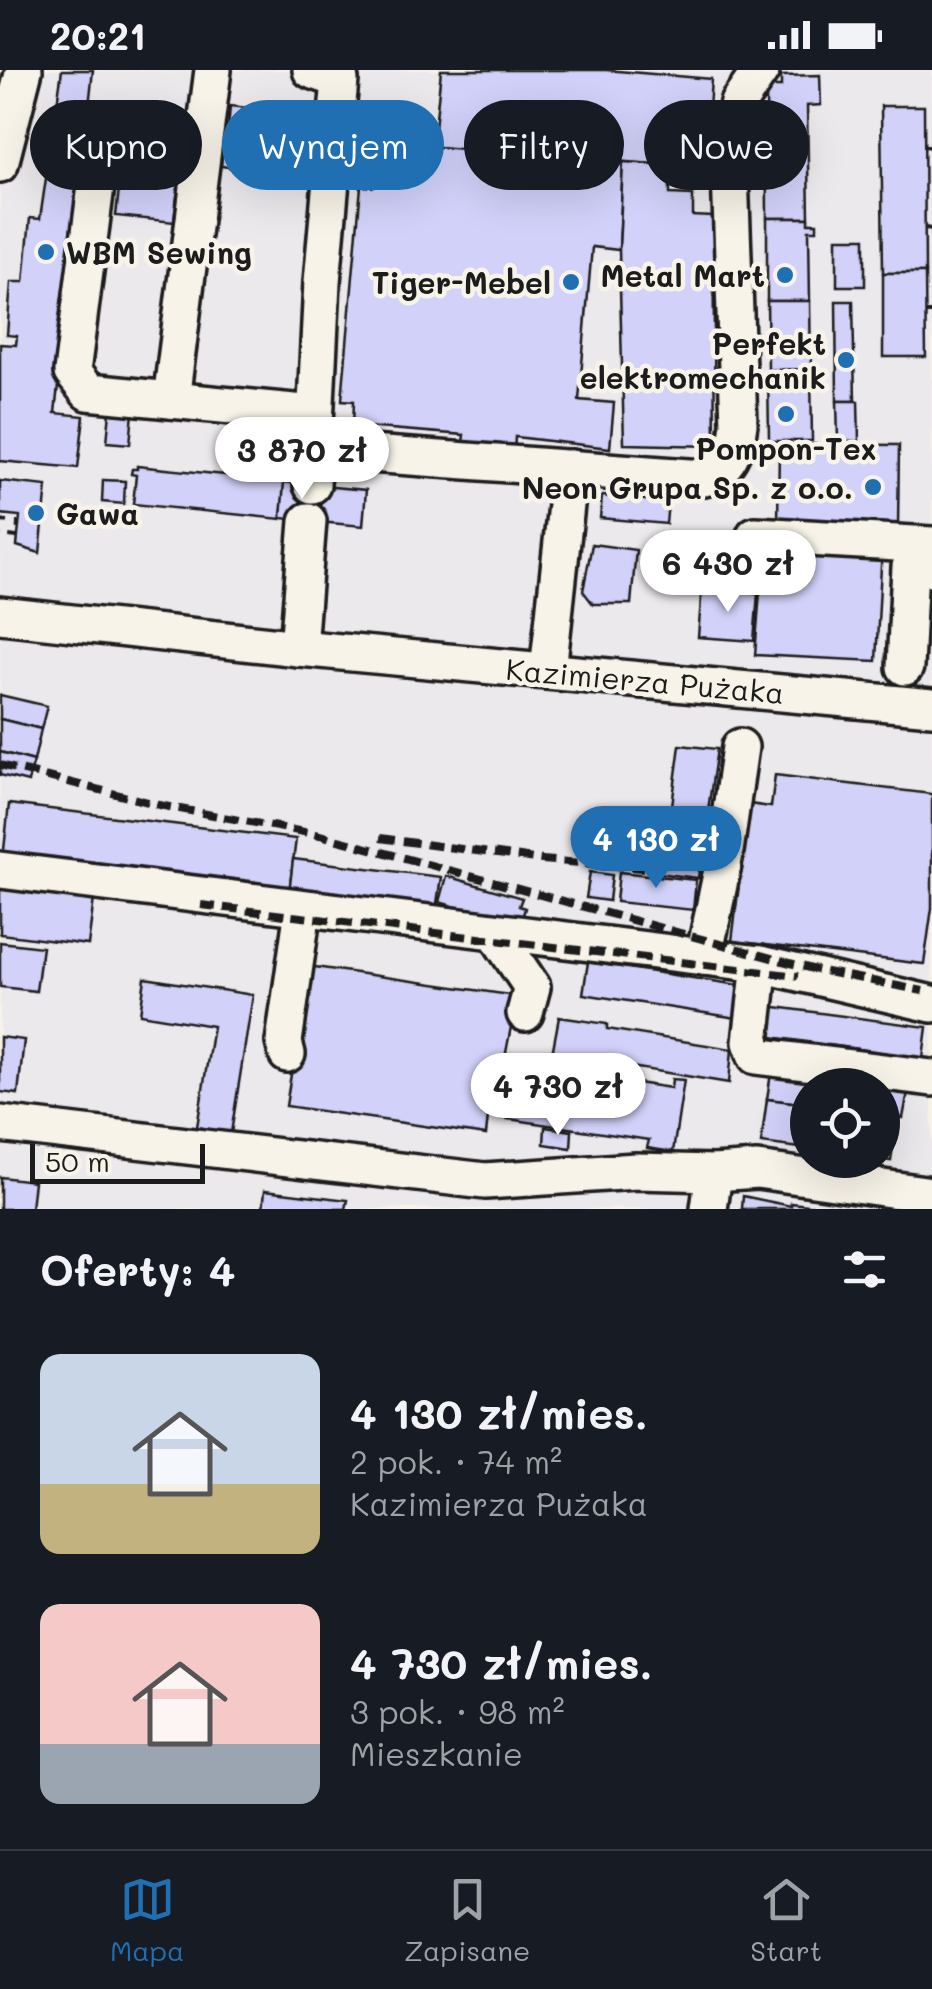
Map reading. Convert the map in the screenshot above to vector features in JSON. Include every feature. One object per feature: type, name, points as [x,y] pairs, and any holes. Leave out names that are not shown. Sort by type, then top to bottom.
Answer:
[{"type":"street","points":[[0,164],[24,70]]},
{"type":"street","points":[[171,400],[212,70]]},
{"type":"street","points":[[310,70],[340,80],[322,282],[312,485]]},
{"type":"street","points":[[314,450],[704,478],[718,473],[730,460],[739,424],[729,144],[738,104],[761,70]]},
{"type":"street","points":[[95,190],[72,372],[88,392],[315,414]]},
{"type":"street","points":[[548,671],[570,468]]},
{"type":"street","points":[[298,648],[308,521]]},
{"type":"street","points":[[755,535],[932,545]]},
{"type":"street","points":[[905,667],[910,567],[932,568]]},
{"type":"street","name":"Kazimierza Pużaka","points":[[0,615],[298,648],[932,706]]},
{"type":"street","points":[[704,957],[723,865],[740,747]]},
{"type":"street","points":[[0,870],[760,964],[932,1004]]},
{"type":"street","points":[[287,1054],[284,1042],[303,909]]},
{"type":"street","points":[[502,933],[501,941],[532,986],[525,1013]]},
{"type":"street","points":[[760,964],[750,1042],[756,1056],[932,1078]]},
{"type":"street","points":[[0,1124],[484,1195],[636,1171],[757,1170],[932,1195]]},
{"type":"street","points":[[709,1209],[714,1173]]},
{"type":"path","points":[[924,146],[932,146]]},
{"type":"path","points":[[0,521],[18,523],[17,538],[0,535]]},
{"type":"shaded area","points":[[0,70],[932,70],[932,1209],[0,1209]]},
{"type":"building","points":[[62,70],[93,70],[90,100],[58,100]]},
{"type":"building","points":[[441,70],[606,70],[711,79],[710,100],[644,100],[644,163],[624,162],[624,100],[464,100],[464,149],[444,148],[444,100],[438,100]]},
{"type":"building","points":[[820,75],[821,105],[809,106],[809,100],[766,100],[766,87],[781,87],[781,76]]},
{"type":"building","points":[[881,106],[924,106],[925,273],[883,273]]},
{"type":"building","points":[[444,147],[464,149],[464,190],[622,190],[619,250],[592,247],[579,400],[614,403],[610,448],[515,437],[514,453],[462,449],[464,435],[353,426],[354,401],[342,400],[361,190],[444,190]]},
{"type":"building","points":[[624,162],[644,163],[644,190],[693,195],[693,216],[713,217],[715,446],[624,444],[619,250]]},
{"type":"building","points":[[44,190],[80,190],[55,413],[84,416],[78,468],[0,461],[0,344],[16,345],[17,336],[7,335],[11,282],[24,282],[30,218],[40,219]]},
{"type":"building","points":[[119,190],[178,190],[174,222],[116,216]]},
{"type":"building","points":[[767,190],[808,190],[809,218],[767,218]]},
{"type":"building","points":[[767,218],[809,218],[809,223],[817,223],[817,230],[809,230],[810,301],[767,301]]},
{"type":"building","points":[[837,238],[865,238],[865,286],[837,286]]},
{"type":"building","points":[[883,273],[925,273],[926,357],[883,357]]},
{"type":"building","points":[[767,301],[810,301],[811,369],[768,370]]},
{"type":"building","points":[[836,301],[853,301],[855,401],[837,401]]},
{"type":"building","points":[[811,369],[812,441],[769,441],[768,370]]},
{"type":"building","points":[[837,401],[858,401],[859,441],[838,441]]},
{"type":"building","points":[[110,411],[133,413],[130,444],[107,442]]},
{"type":"building","points":[[779,444],[899,445],[898,529],[778,524]]},
{"type":"building","points":[[137,466],[285,481],[281,519],[133,504],[136,475],[131,474]]},
{"type":"building","points":[[103,480],[125,481],[124,504],[102,502]]},
{"type":"building","points":[[0,481],[47,486],[40,553],[17,546],[20,516],[0,514]]},
{"type":"building","points":[[284,482],[322,486],[319,522],[281,518]]},
{"type":"building","points":[[322,486],[366,490],[363,526],[319,522]]},
{"type":"building","points":[[602,496],[668,502],[666,524],[600,518]]},
{"type":"building","points":[[764,541],[882,547],[876,661],[755,655]]},
{"type":"building","points":[[592,544],[636,550],[631,604],[593,604],[583,591]]},
{"type":"building","points":[[702,588],[758,593],[754,641],[698,637]]},
{"type":"building","points":[[0,695],[47,706],[41,729],[0,719]]},
{"type":"building","points":[[0,719],[41,729],[34,761],[0,752]]},
{"type":"building","points":[[680,745],[717,749],[698,878],[650,872],[653,850],[666,851]]},
{"type":"building","points":[[0,752],[34,761],[28,782],[0,775]]},
{"type":"building","points":[[775,775],[932,794],[932,908],[924,964],[732,941],[749,804],[771,807]]},
{"type":"building","points":[[9,804],[296,839],[289,893],[3,859]]},
{"type":"building","points":[[293,859],[441,877],[436,910],[289,893]]},
{"type":"building","points":[[590,872],[612,875],[609,901],[586,898]]},
{"type":"building","points":[[619,872],[696,880],[693,910],[616,902]]},
{"type":"building","points":[[446,876],[522,898],[519,906],[525,908],[520,925],[439,902]]},
{"type":"building","points":[[0,887],[94,899],[88,945],[0,934]]},
{"type":"building","points":[[0,942],[42,947],[36,991],[0,987]]},
{"type":"building","points":[[588,962],[745,986],[737,1018],[583,994]]},
{"type":"building","points":[[308,966],[517,996],[504,1063],[671,1088],[672,1079],[684,1080],[673,1152],[647,1148],[649,1140],[488,1116],[486,1135],[286,1106]]},
{"type":"building","points":[[145,978],[253,995],[231,1133],[197,1127],[213,1026],[140,1014]]},
{"type":"building","points":[[768,1006],[927,1027],[923,1058],[764,1036]]},
{"type":"building","points":[[559,1017],[607,1024],[607,1029],[732,1049],[729,1083],[552,1054]]},
{"type":"building","points":[[0,1037],[24,1040],[18,1094],[0,1092]]},
{"type":"building","points":[[771,1073],[790,1076],[790,1102],[767,1099]]},
{"type":"building","points":[[900,1091],[908,1092],[900,1118]]},
{"type":"building","points":[[767,1099],[790,1102],[790,1147],[761,1143]]},
{"type":"building","points":[[545,1127],[572,1131],[571,1148],[544,1144]]},
{"type":"building","points":[[0,1177],[34,1181],[31,1209],[0,1209]]},
{"type":"building","points":[[265,1190],[348,1200],[346,1209],[263,1209]]},
{"type":"building","points":[[743,1196],[791,1206],[840,1209],[742,1209]]},
{"type":"railway","points":[[0,765],[164,806],[320,835],[812,969],[923,991]]},
{"type":"railway","points":[[380,838],[542,860],[644,868]]},
{"type":"railway","points":[[201,905],[798,976]]},
{"type":"place","name":"WBM Sewing","points":[[46,252]]},
{"type":"place","name":"Metal Mart","points":[[785,275]]},
{"type":"place","name":"Tiger-Mebel","points":[[571,282]]},
{"type":"place","name":"Perfekt elektromechanik","points":[[846,360]]},
{"type":"place","name":"Pompon-Tex","points":[[786,414]]},
{"type":"place","name":"Neon Grupa Sp. z o.o.","points":[[873,487]]},
{"type":"place","name":"Gawa","points":[[36,513]]}]
